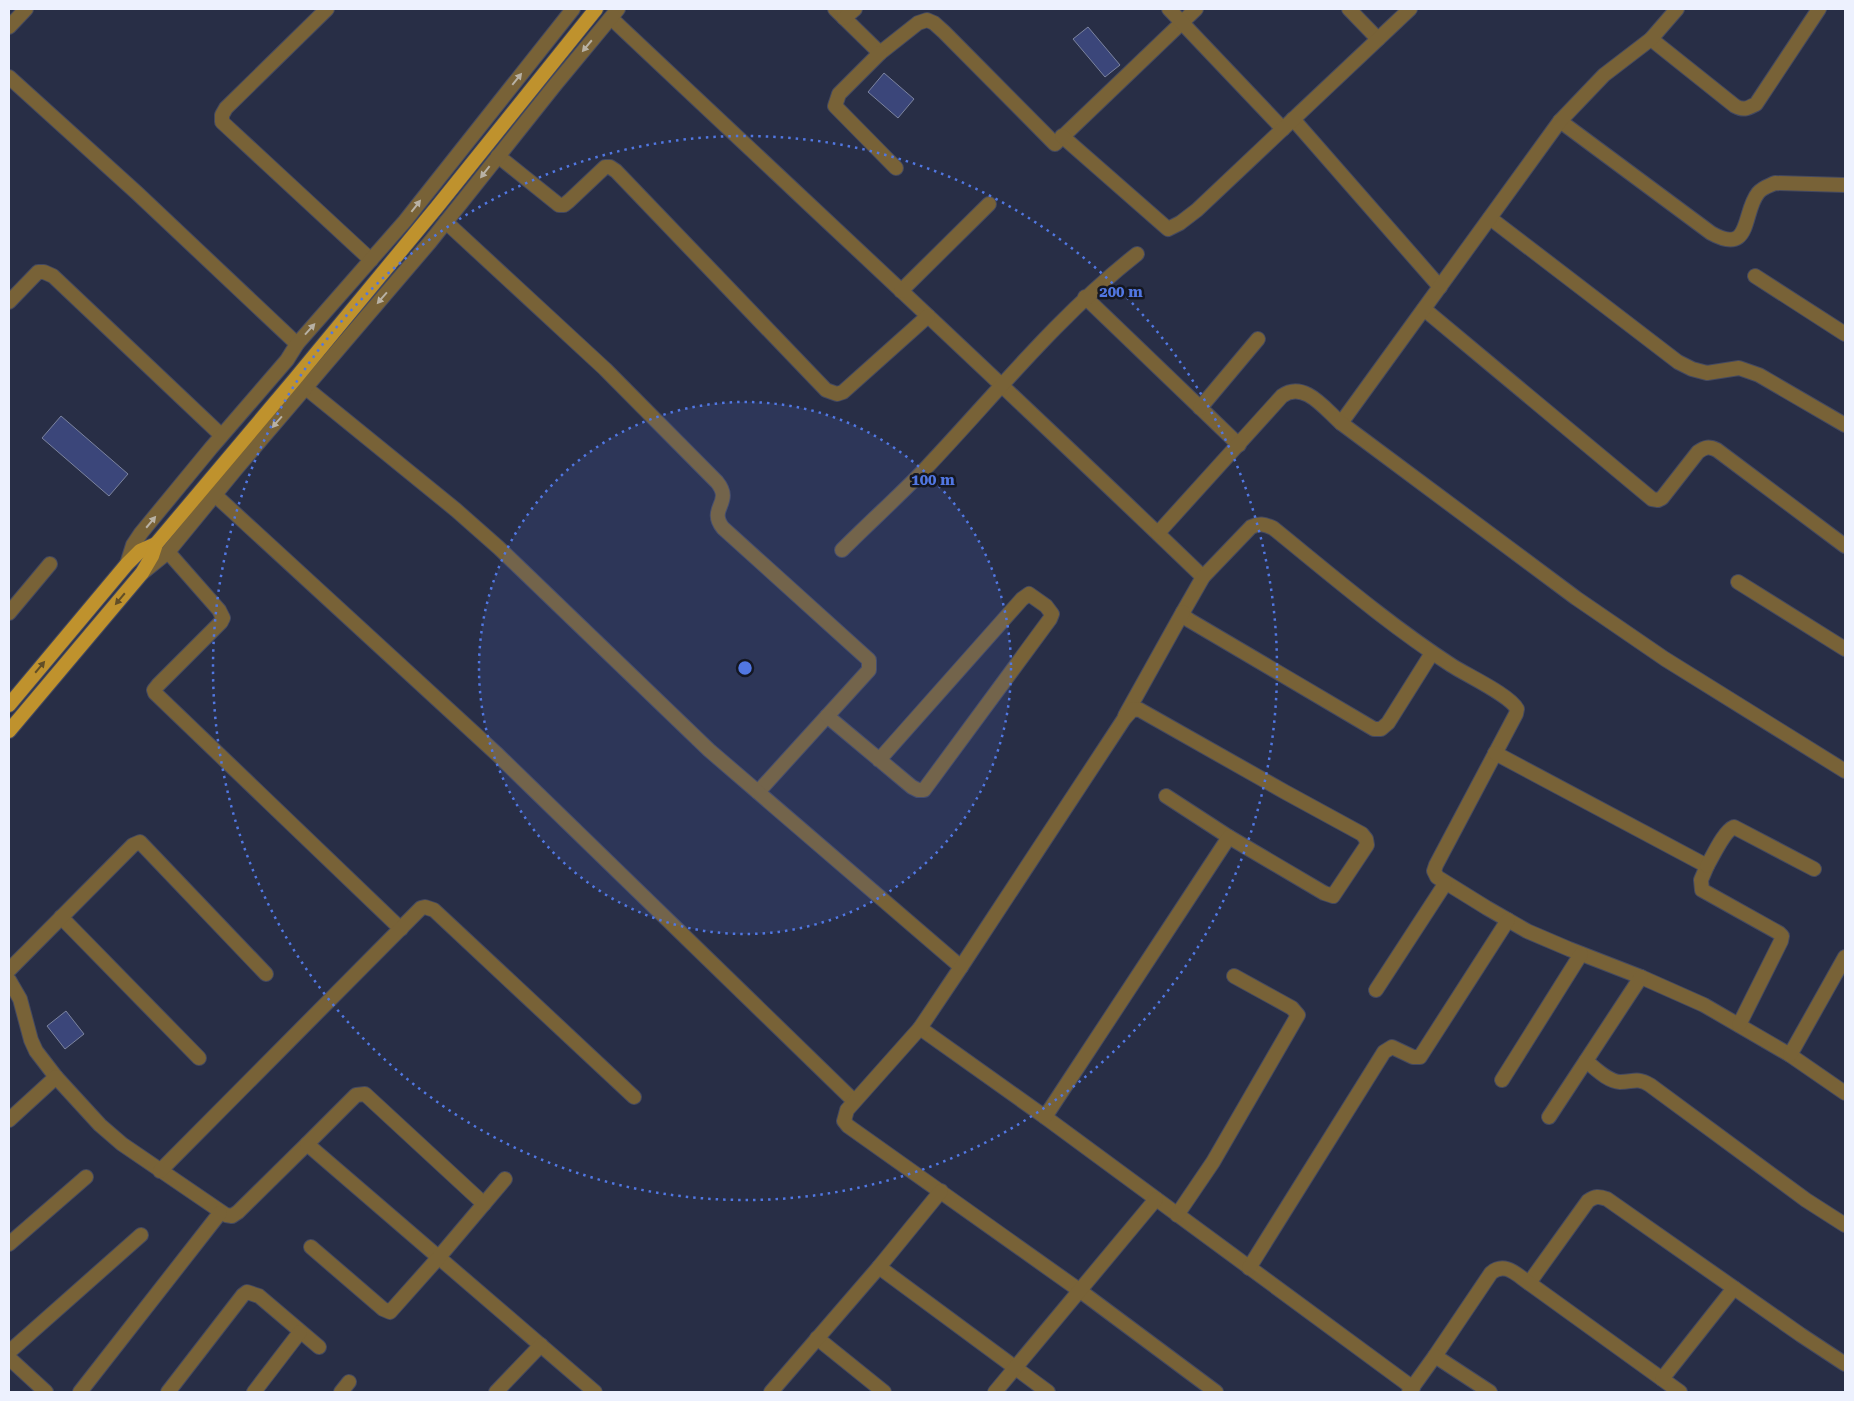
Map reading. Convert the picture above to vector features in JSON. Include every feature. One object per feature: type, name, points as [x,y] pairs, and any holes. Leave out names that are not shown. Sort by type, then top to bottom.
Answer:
[{"type":"main road","points":[[9,732],[142,573],[152,556],[156,544],[412,237],[596,9]]},
{"type":"main road","points":[[9,704],[127,564],[140,551],[156,544]]},
{"type":"street","points":[[9,26],[26,9]]},
{"type":"street","points":[[327,9],[226,108],[222,115],[222,122],[371,260]]},
{"type":"street","points":[[127,564],[133,545],[142,533],[221,435],[287,360],[297,344],[405,221],[573,9]]},
{"type":"street","points":[[839,13],[855,9]]},
{"type":"street","points":[[1169,9],[1288,124],[1440,287]]},
{"type":"street","points":[[896,168],[835,106],[839,94],[880,53],[918,23],[927,20],[934,23],[1055,144],[1196,9]]},
{"type":"street","points":[[1349,9],[1378,39]]},
{"type":"street","points":[[1341,422],[1560,121],[1604,75],[1650,39],[1677,9]]},
{"type":"street","points":[[1650,39],[1735,106],[1746,109],[1756,104],[1819,9]]},
{"type":"street","points":[[1062,136],[1168,229],[1180,223],[1196,210],[1378,39],[1406,10]]},
{"type":"street","points":[[142,573],[168,552],[446,222],[615,13],[901,292],[1002,384],[1203,577]]},
{"type":"street","points":[[839,13],[880,53]]},
{"type":"street","points":[[9,76],[130,186],[297,344]]},
{"type":"street","points":[[1560,121],[1722,239],[1738,238],[1744,232],[1754,200],[1764,187],[1775,183],[1845,185]]},
{"type":"street","points":[[498,156],[559,205],[569,202],[605,167],[610,167],[616,171],[792,356],[832,394],[842,392],[928,316]]},
{"type":"street","points":[[901,292],[989,204]]},
{"type":"street","points":[[1490,218],[1678,362],[1692,369],[1707,373],[1739,368],[1759,375],[1845,425]]},
{"type":"street","points":[[446,222],[605,369],[717,482],[724,498],[717,517],[723,528],[869,660],[868,670],[758,792]]},
{"type":"street","points":[[842,550],[925,469],[1002,384],[1085,297],[1137,254]]},
{"type":"street","points":[[9,302],[38,272],[44,272],[53,276],[221,435]]},
{"type":"street","points":[[1755,276],[1845,334]]},
{"type":"street","points":[[1085,297],[1239,445]]},
{"type":"street","points":[[1424,309],[1652,499],[1658,500],[1662,498],[1698,452],[1710,447],[1717,450],[1845,546]]},
{"type":"street","points":[[1200,408],[1258,339]]},
{"type":"street","points":[[306,388],[473,525],[674,718],[961,968]]},
{"type":"street","points":[[1158,533],[1282,396],[1289,391],[1299,390],[1310,396],[1341,422],[1576,598],[1665,659],[1845,772]]},
{"type":"street","points":[[215,495],[498,755],[854,1100]]},
{"type":"street","points":[[1216,1392],[1079,1290],[848,1126],[844,1121],[844,1116],[854,1100],[920,1028],[961,968],[1124,718],[1203,577],[1251,527],[1257,524],[1265,524],[1273,528],[1409,638],[1514,704],[1517,709],[1436,865],[1434,871],[1437,877],[1445,884],[1527,931],[1641,977],[1704,1005],[1790,1055],[1845,1093]]},
{"type":"street","points":[[168,552],[222,614],[223,618],[158,685],[154,693],[401,929]]},
{"type":"street","points":[[9,613],[50,564]]},
{"type":"street","points":[[1738,582],[1845,649]]},
{"type":"street","points":[[827,716],[879,760],[912,787],[924,790],[1050,619],[1052,614],[1050,609],[1029,594],[1022,599],[879,760]]},
{"type":"street","points":[[1183,612],[1184,616],[1189,620],[1374,729],[1381,729],[1388,723],[1432,653]]},
{"type":"street","points":[[1124,718],[1134,709],[1140,710],[1362,834],[1366,839],[1367,845],[1337,892],[1333,896],[1328,895],[1166,796]]},
{"type":"street","points":[[1495,753],[1707,866]]},
{"type":"street","points":[[1738,1025],[1782,936],[1775,930],[1702,890],[1701,880],[1707,866],[1726,833],[1730,828],[1734,827],[1814,869]]},
{"type":"street","points":[[1045,1117],[1229,836]]},
{"type":"street","points":[[9,970],[133,845],[140,842],[266,974]]},
{"type":"street","points":[[1376,990],[1445,884]]},
{"type":"street","points":[[160,1171],[425,906],[434,910],[634,1097]]},
{"type":"street","points":[[61,917],[199,1058]]},
{"type":"street","points":[[1249,1268],[1384,1052],[1392,1047],[1413,1057],[1420,1057],[1508,920]]},
{"type":"street","points":[[1502,1080],[1580,954]]},
{"type":"street","points":[[1790,1055],[1845,957]]},
{"type":"street","points":[[1177,1215],[1213,1162],[1298,1015],[1292,1008],[1234,976]]},
{"type":"street","points":[[1549,1117],[1641,977]]},
{"type":"street","points":[[9,980],[25,1012],[31,1040],[36,1051],[56,1078],[100,1125],[122,1144],[220,1213],[232,1216],[238,1212],[356,1095],[365,1094],[484,1204]]},
{"type":"street","points":[[920,1028],[1045,1117],[1411,1390],[1491,1273],[1497,1268],[1504,1267],[1511,1270],[1680,1392]]},
{"type":"street","points":[[1586,1061],[1612,1080],[1620,1082],[1637,1079],[1650,1085],[1806,1200],[1845,1225]]},
{"type":"street","points":[[9,1120],[56,1078]]},
{"type":"street","points":[[307,1144],[595,1392]]},
{"type":"street","points":[[9,1244],[86,1177]]},
{"type":"street","points":[[311,1247],[386,1312],[393,1309],[505,1179]]},
{"type":"street","points":[[771,1392],[879,1267],[941,1191]]},
{"type":"street","points":[[1529,1283],[1588,1201],[1593,1197],[1599,1196],[1607,1199],[1845,1364]]},
{"type":"street","points":[[996,1392],[1156,1199]]},
{"type":"street","points":[[80,1392],[220,1213]]},
{"type":"street","points":[[46,1392],[11,1362],[141,1235]]},
{"type":"street","points":[[879,1267],[1048,1392]]},
{"type":"street","points":[[1662,1379],[1734,1288]]},
{"type":"street","points":[[168,1392],[246,1292],[259,1296],[319,1347]]},
{"type":"street","points":[[254,1392],[300,1332]]},
{"type":"street","points":[[817,1338],[884,1392]]},
{"type":"street","points":[[496,1392],[541,1345]]},
{"type":"street","points":[[1434,1356],[1490,1392]]},
{"type":"building","points":[[1088,27],[1120,65],[1105,77],[1073,39]]},
{"type":"building","points":[[884,73],[914,99],[898,118],[868,92]]},
{"type":"building","points":[[61,416],[128,474],[109,496],[42,438]]},
{"type":"building","points":[[66,1011],[84,1034],[65,1049],[47,1026]]}]
